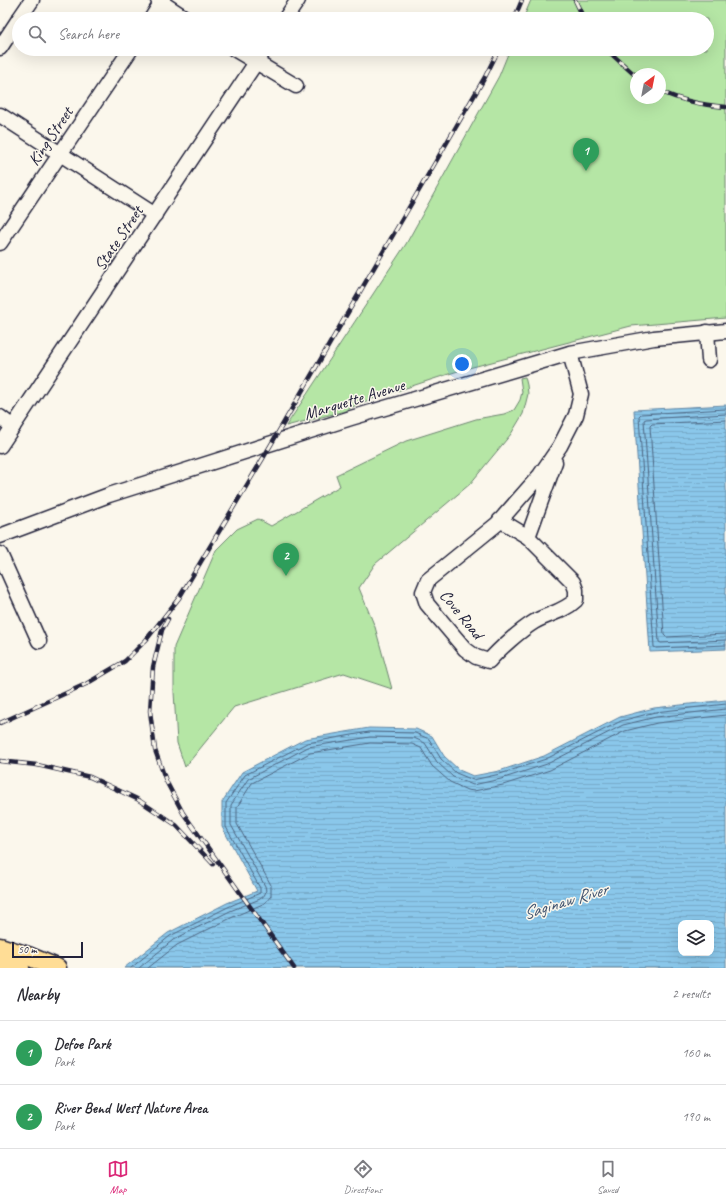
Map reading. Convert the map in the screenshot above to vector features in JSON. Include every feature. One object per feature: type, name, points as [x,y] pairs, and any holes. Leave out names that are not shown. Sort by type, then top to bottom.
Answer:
[{"type":"main road","points":[[0,947],[28,956],[56,968]]},
{"type":"main road","points":[[0,961],[20,968]]},
{"type":"street","points":[[24,12],[32,0]]},
{"type":"street","points":[[290,12],[298,0]]},
{"type":"street","points":[[155,12],[161,1],[177,12]]},
{"type":"street","points":[[0,48],[12,30]]},
{"type":"street","name":"King Street","points":[[0,243],[125,56]]},
{"type":"street","points":[[245,56],[296,86]]},
{"type":"street","name":"State Street","points":[[0,446],[260,56]]},
{"type":"street","points":[[0,115],[155,215]]},
{"type":"street","name":"Marquette Avenue","points":[[0,536],[109,495],[344,421],[570,353],[647,339],[726,331]]},
{"type":"street","points":[[707,332],[709,360]]},
{"type":"street","name":"Cove Road","points":[[500,520],[528,537],[572,582],[576,590],[576,600],[567,608],[534,622],[497,651],[489,661],[476,657],[465,649],[427,604],[422,592],[428,580],[500,520],[540,475],[560,446],[576,415],[581,394],[570,353]]},
{"type":"street","points":[[0,417],[13,427]]},
{"type":"street","name":"Cove Road","points":[[528,537],[560,446]]},
{"type":"street","points":[[0,554],[39,641]]},
{"type":"green space","points":[[531,0],[726,0],[726,318],[631,326],[461,370],[360,403],[345,411],[286,426],[406,244],[499,76],[507,56],[714,56],[714,12],[526,12]]},
{"type":"green space","points":[[525,377],[528,394],[523,414],[511,434],[470,484],[375,564],[359,588],[375,627],[392,689],[344,673],[234,707],[185,767],[177,743],[174,692],[174,647],[216,550],[237,529],[258,519],[271,526],[340,486],[336,475],[406,441],[476,419],[504,414],[514,410],[520,400],[522,392],[520,378]]},
{"type":"water","points":[[726,405],[726,649],[650,652],[634,410]]},
{"type":"water","name":"Saginaw River","points":[[726,700],[726,968],[124,968],[168,933],[227,903],[257,891],[222,827],[222,802],[242,772],[305,739],[369,728],[416,729],[432,736],[444,756],[459,770],[473,776],[499,771],[544,756],[620,717],[654,708]]},
{"type":"railway","points":[[517,12],[522,0]]},
{"type":"railway","points":[[575,0],[581,12]]},
{"type":"railway","points":[[0,723],[86,684],[125,661],[146,640],[179,598],[262,460],[485,77],[496,56]]},
{"type":"railway","points":[[614,56],[630,71]]},
{"type":"railway","points":[[666,93],[692,102],[726,107]]},
{"type":"railway","points":[[168,619],[162,630],[153,667],[150,711],[155,750],[166,781],[183,813],[294,968]]},
{"type":"railway","points":[[0,761],[37,765],[90,777],[137,799],[176,825],[213,864]]},
{"type":"place","name":"Defoe Park","points":[[586,171]]},
{"type":"place","name":"River Bend West Nature Area","points":[[286,576]]}]
